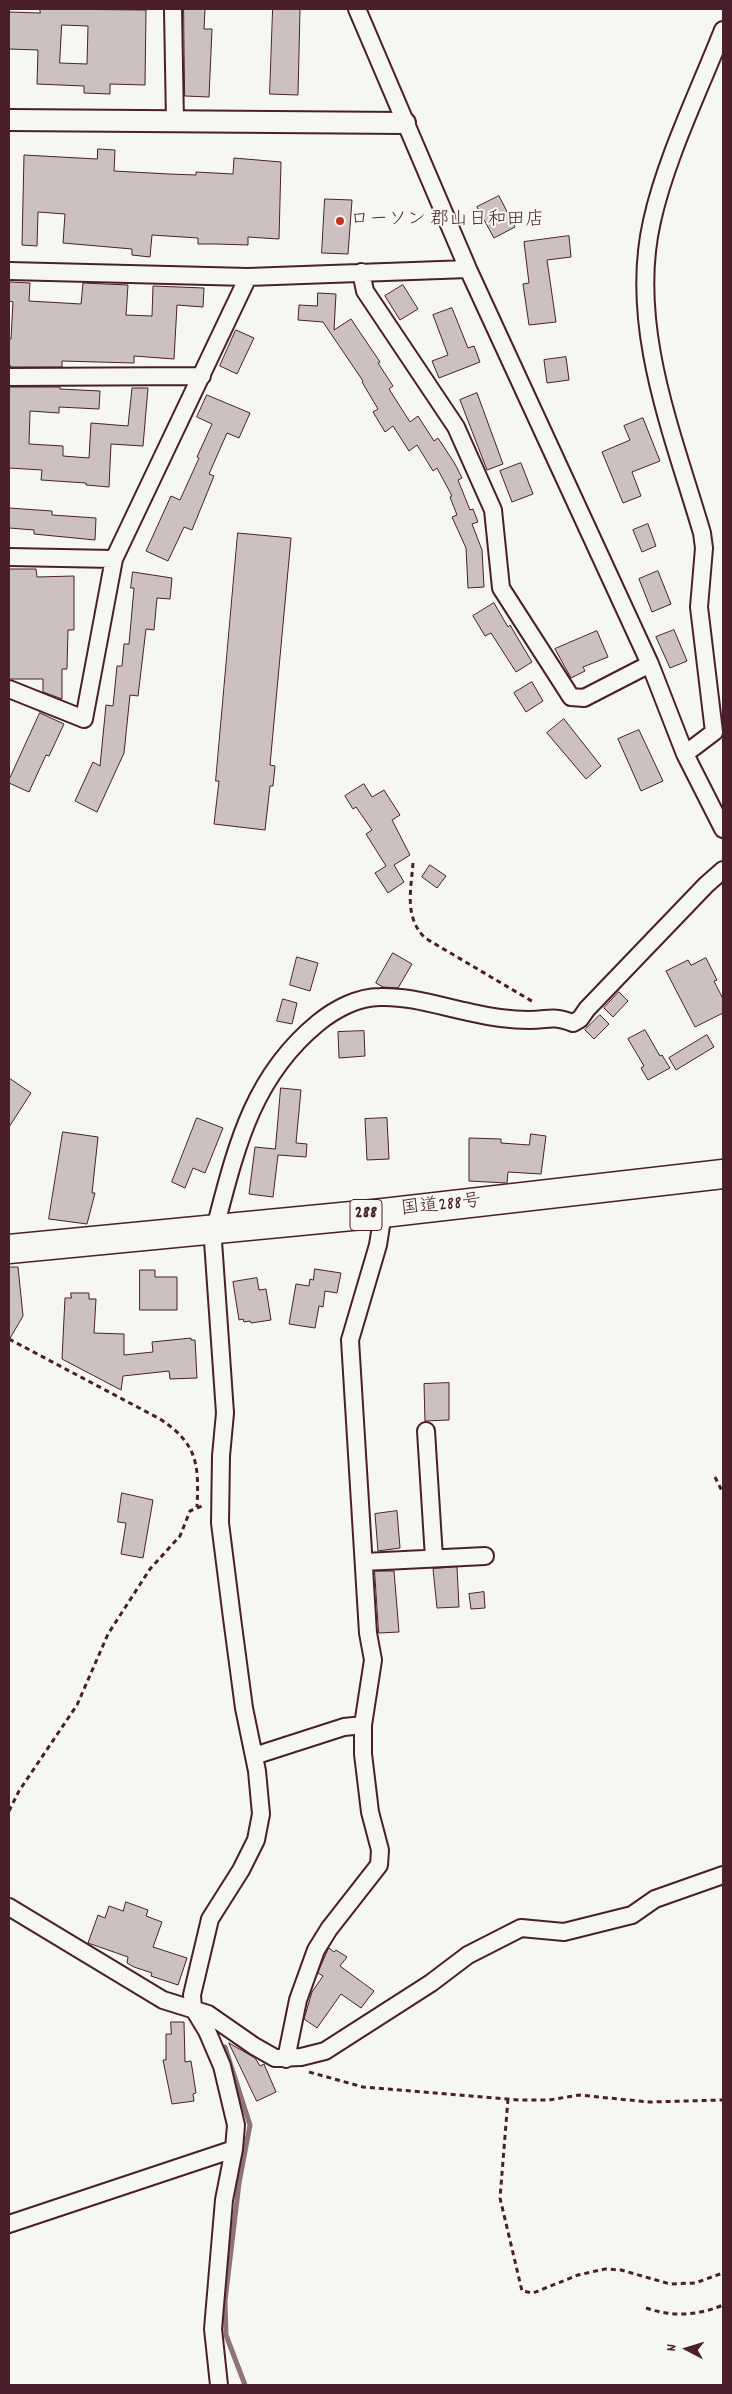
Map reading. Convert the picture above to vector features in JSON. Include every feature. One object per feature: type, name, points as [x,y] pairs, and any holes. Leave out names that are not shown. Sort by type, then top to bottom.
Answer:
[{"type":"highway","name":"国道288号","points":[[9,1249],[214,1234],[383,1217],[723,1174]]},
{"type":"highway","name":"国道288号","points":[[383,1217],[453,1213],[723,1190]]},
{"type":"highway","name":"国道288号","points":[[9,1262],[214,1234]]},
{"type":"street","points":[[174,9],[175,122]]},
{"type":"street","points":[[357,9],[468,268],[650,664],[685,754],[723,829]]},
{"type":"street","points":[[685,754],[714,732],[700,607],[704,548],[702,532],[652,356],[647,272],[651,224],[664,178],[723,30]]},
{"type":"street","points":[[9,120],[405,123]]},
{"type":"street","points":[[9,271],[248,276],[468,268]]},
{"type":"street","points":[[361,272],[365,291],[456,427],[493,510],[501,588],[571,697],[584,698],[650,664]]},
{"type":"street","points":[[9,689],[84,719],[114,559],[248,276]]},
{"type":"street","points":[[9,377],[202,376]]},
{"type":"street","points":[[9,557],[114,559]]},
{"type":"street","points":[[219,2385],[213,2329],[224,2200],[234,2149],[236,2125],[222,2066],[207,2031],[194,2008],[192,1995],[210,1919],[240,1870],[256,1840],[261,1824],[254,1756],[244,1708],[232,1618],[219,1502],[225,1413],[214,1234],[230,1171],[256,1100],[270,1074],[285,1054],[333,1011],[367,998],[380,996],[410,999],[473,1013],[508,1018],[529,1020],[557,1017],[573,1023],[580,1019],[706,885],[723,870]]},
{"type":"street","points":[[293,2058],[298,2000],[316,1950],[329,1929],[378,1865],[380,1850],[370,1812],[364,1768],[363,1725],[373,1660],[368,1633],[350,1340],[383,1217]]},
{"type":"street","points":[[426,1431],[434,1558]]},
{"type":"street","points":[[364,1562],[485,1556]]},
{"type":"street","points":[[254,1756],[344,1727],[363,1725]]},
{"type":"street","points":[[9,1907],[164,2000],[208,2014],[274,2058],[293,2058],[325,2051],[431,1983],[468,1955],[521,1928],[564,1932],[632,1915],[655,1899],[723,1875]]},
{"type":"street","points":[[9,2224],[234,2149]]},
{"type":"path","points":[[413,863],[410,911],[415,928],[426,938],[557,1017]]},
{"type":"path","points":[[9,1338],[160,1419],[181,1436],[186,1441],[196,1460],[198,1474],[197,1507]]},
{"type":"path","points":[[715,1477],[723,1492]]},
{"type":"path","points":[[9,1811],[19,1792],[74,1711],[108,1634],[150,1569],[180,1536],[190,1510],[219,1502]]},
{"type":"path","points":[[293,2058],[310,2073],[363,2087],[508,2099],[549,2100],[579,2095],[649,2102],[723,2100]]},
{"type":"path","points":[[508,2099],[500,2198],[522,2291],[533,2293],[578,2275],[605,2269],[620,2270],[670,2284],[695,2283],[723,2273]]},
{"type":"path","points":[[646,2308],[665,2314],[690,2314],[723,2305]]},
{"type":"building","points":[[40,9],[146,10],[145,85],[110,84],[110,94],[84,93],[84,86],[37,84],[38,50],[9,49],[9,12],[40,13]],"holes":[[[62,25],[88,26],[87,64],[60,63]]]},
{"type":"building","points":[[184,9],[205,9],[204,29],[212,29],[209,97],[185,96]]},
{"type":"building","points":[[273,9],[300,9],[298,95],[270,94]]},
{"type":"building","points":[[98,149],[115,150],[114,171],[196,175],[196,172],[233,174],[234,158],[281,162],[279,239],[248,237],[248,245],[198,244],[198,238],[152,235],[150,257],[132,255],[132,249],[63,243],[65,214],[38,212],[37,246],[22,245],[24,155],[97,159]]},
{"type":"building","points":[[499,196],[515,227],[494,238],[477,207]]},
{"type":"building","points":[[325,199],[352,200],[348,254],[322,253]]},
{"type":"building","points":[[569,236],[571,257],[547,260],[556,322],[529,325],[523,284],[529,283],[524,242]]},
{"type":"building","points":[[10,282],[30,283],[29,301],[81,304],[83,283],[128,285],[126,315],[152,316],[153,286],[204,288],[203,307],[177,305],[174,359],[134,356],[134,363],[62,361],[62,367],[11,367],[9,364],[9,339],[11,339],[13,302],[9,301]]},
{"type":"building","points":[[403,285],[418,309],[400,320],[385,296]]},
{"type":"building","points":[[318,293],[336,294],[334,330],[351,319],[380,362],[378,363],[393,386],[389,389],[410,422],[418,416],[434,441],[438,438],[455,464],[462,478],[458,480],[470,510],[473,509],[478,522],[472,524],[482,550],[484,587],[468,588],[466,548],[452,517],[457,515],[450,497],[452,496],[437,468],[433,471],[417,445],[409,451],[393,426],[385,432],[373,412],[378,409],[363,381],[323,322],[298,320],[299,305],[317,306]]},
{"type":"building","points":[[452,308],[468,348],[474,346],[480,362],[439,378],[432,361],[448,355],[433,315]]},
{"type":"building","points":[[236,330],[254,338],[237,374],[220,366]]},
{"type":"building","points":[[566,357],[569,380],[547,383],[544,360]]},
{"type":"building","points":[[10,387],[60,387],[60,389],[100,391],[99,409],[59,407],[59,413],[30,411],[29,444],[63,446],[63,456],[89,458],[91,423],[128,426],[132,388],[148,388],[143,446],[111,444],[109,487],[86,485],[86,483],[41,480],[42,470],[9,468]]},
{"type":"building","points":[[477,393],[503,464],[487,470],[460,400]]},
{"type":"building","points":[[207,395],[250,413],[239,438],[227,433],[209,474],[214,476],[192,530],[184,527],[168,561],[146,551],[171,496],[180,500],[199,458],[197,457],[212,424],[197,417]]},
{"type":"building","points":[[643,418],[660,461],[632,472],[641,496],[623,503],[602,452],[630,440],[624,426]]},
{"type":"building","points":[[521,463],[533,494],[512,502],[500,471]]},
{"type":"building","points":[[9,508],[52,511],[52,515],[96,518],[95,540],[34,534],[34,530],[9,528]]},
{"type":"building","points":[[648,524],[656,546],[642,552],[633,530]]},
{"type":"building","points":[[238,533],[291,538],[270,765],[275,766],[273,786],[270,786],[265,830],[214,824],[219,781],[216,781]]},
{"type":"building","points":[[9,569],[36,569],[37,577],[74,576],[74,630],[68,630],[67,669],[62,669],[62,699],[43,692],[43,679],[9,679]]},
{"type":"building","points":[[658,571],[671,604],[652,612],[639,579]]},
{"type":"building","points":[[133,572],[172,578],[170,599],[157,598],[154,630],[146,629],[138,696],[130,695],[124,753],[97,812],[75,801],[93,762],[100,766],[106,705],[113,706],[117,666],[122,666],[124,644],[129,644],[134,588],[131,588]]},
{"type":"building","points":[[494,603],[508,627],[510,625],[532,662],[516,672],[491,633],[485,636],[473,616]]},
{"type":"building","points":[[674,630],[687,661],[670,668],[656,637]]},
{"type":"building","points":[[597,631],[608,657],[583,667],[585,671],[571,678],[555,649]]},
{"type":"building","points":[[532,682],[543,701],[526,712],[514,693]]},
{"type":"building","points":[[40,713],[64,724],[49,756],[46,755],[29,792],[9,783],[9,780]]},
{"type":"building","points":[[564,719],[601,766],[586,779],[547,733]]},
{"type":"building","points":[[639,730],[663,781],[641,791],[618,739]]},
{"type":"building","points":[[364,784],[372,797],[384,790],[400,815],[392,820],[410,855],[394,865],[404,882],[388,893],[375,873],[386,866],[366,834],[372,830],[356,807],[353,809],[345,796]]},
{"type":"building","points":[[430,865],[446,876],[437,888],[422,877]]},
{"type":"building","points":[[393,953],[412,964],[398,988],[383,987],[376,983]]},
{"type":"building","points":[[297,957],[318,963],[310,991],[290,985]]},
{"type":"building","points":[[706,958],[717,980],[714,981],[723,999],[723,1013],[695,1027],[666,971],[688,960],[691,965]]},
{"type":"building","points":[[619,992],[628,1001],[613,1017],[604,1008]]},
{"type":"building","points":[[283,999],[297,1003],[292,1024],[277,1021]]},
{"type":"building","points":[[600,1015],[609,1024],[594,1039],[585,1030]]},
{"type":"building","points":[[645,1030],[660,1056],[662,1055],[670,1068],[648,1080],[641,1068],[644,1066],[628,1039]]},
{"type":"building","points":[[364,1031],[365,1056],[339,1058],[338,1032]]},
{"type":"building","points":[[707,1035],[714,1047],[676,1070],[669,1058]]},
{"type":"building","points":[[9,1078],[31,1093],[9,1127]]},
{"type":"building","points":[[281,1088],[301,1090],[296,1143],[307,1144],[306,1157],[278,1155],[273,1197],[249,1194],[255,1147],[275,1149]]},
{"type":"building","points":[[197,1118],[223,1128],[205,1173],[193,1168],[185,1188],[172,1182]]},
{"type":"building","points":[[387,1118],[389,1159],[367,1160],[365,1119]]},
{"type":"building","points":[[63,1132],[98,1137],[92,1193],[95,1193],[87,1224],[49,1219]]},
{"type":"building","points":[[531,1134],[546,1136],[541,1174],[508,1172],[507,1183],[469,1181],[469,1138],[501,1139],[501,1143],[529,1145]]},
{"type":"building","points":[[9,1267],[18,1267],[23,1316],[9,1340]]},
{"type":"building","points":[[315,1269],[341,1273],[337,1293],[325,1291],[323,1307],[319,1306],[315,1328],[289,1324],[296,1284],[309,1286],[310,1279],[313,1280]]},
{"type":"building","points":[[140,1270],[155,1270],[155,1277],[177,1277],[177,1310],[140,1310]]},
{"type":"building","points":[[257,1278],[259,1290],[266,1289],[271,1320],[251,1323],[250,1321],[244,1322],[243,1319],[239,1320],[233,1282]]},
{"type":"building","points":[[71,1293],[89,1293],[89,1299],[96,1299],[94,1333],[124,1334],[124,1355],[153,1352],[152,1342],[191,1338],[191,1340],[195,1340],[197,1378],[170,1379],[169,1371],[123,1376],[121,1390],[62,1359],[65,1298],[71,1298]]},
{"type":"building","points":[[449,1383],[449,1420],[425,1421],[424,1384]]},
{"type":"building","points":[[122,1493],[153,1500],[143,1558],[121,1554],[126,1523],[118,1522]]},
{"type":"building","points":[[397,1511],[400,1548],[378,1551],[375,1514]]},
{"type":"building","points":[[457,1567],[459,1607],[437,1608],[433,1569]]},
{"type":"building","points":[[375,1571],[394,1571],[399,1632],[379,1633]]},
{"type":"building","points":[[484,1592],[485,1608],[471,1609],[469,1594]]},
{"type":"building","points":[[126,1902],[148,1910],[146,1916],[162,1922],[153,1947],[187,1958],[178,1985],[151,1976],[152,1973],[134,1967],[127,1963],[128,1957],[88,1943],[98,1915],[105,1918],[109,1906],[123,1911]]},
{"type":"building","points":[[329,1948],[347,1957],[340,1966],[374,1991],[361,2008],[341,1994],[317,2028],[304,2019],[312,1992],[323,1976],[318,1973]]},
{"type":"building","points":[[171,2022],[184,2022],[185,2062],[191,2061],[196,2093],[193,2094],[194,2101],[172,2104],[163,2060],[166,2060],[166,2034],[171,2034]]},
{"type":"building","points":[[229,2043],[255,2058],[260,2066],[264,2064],[276,2092],[257,2101]]},
{"type":"waterway","points":[[225,2047],[250,2125],[239,2183],[225,2301],[226,2335],[245,2385]]},
{"type":"place","name":"ローソン 郡山日和田店","points":[[340,221]]}]
